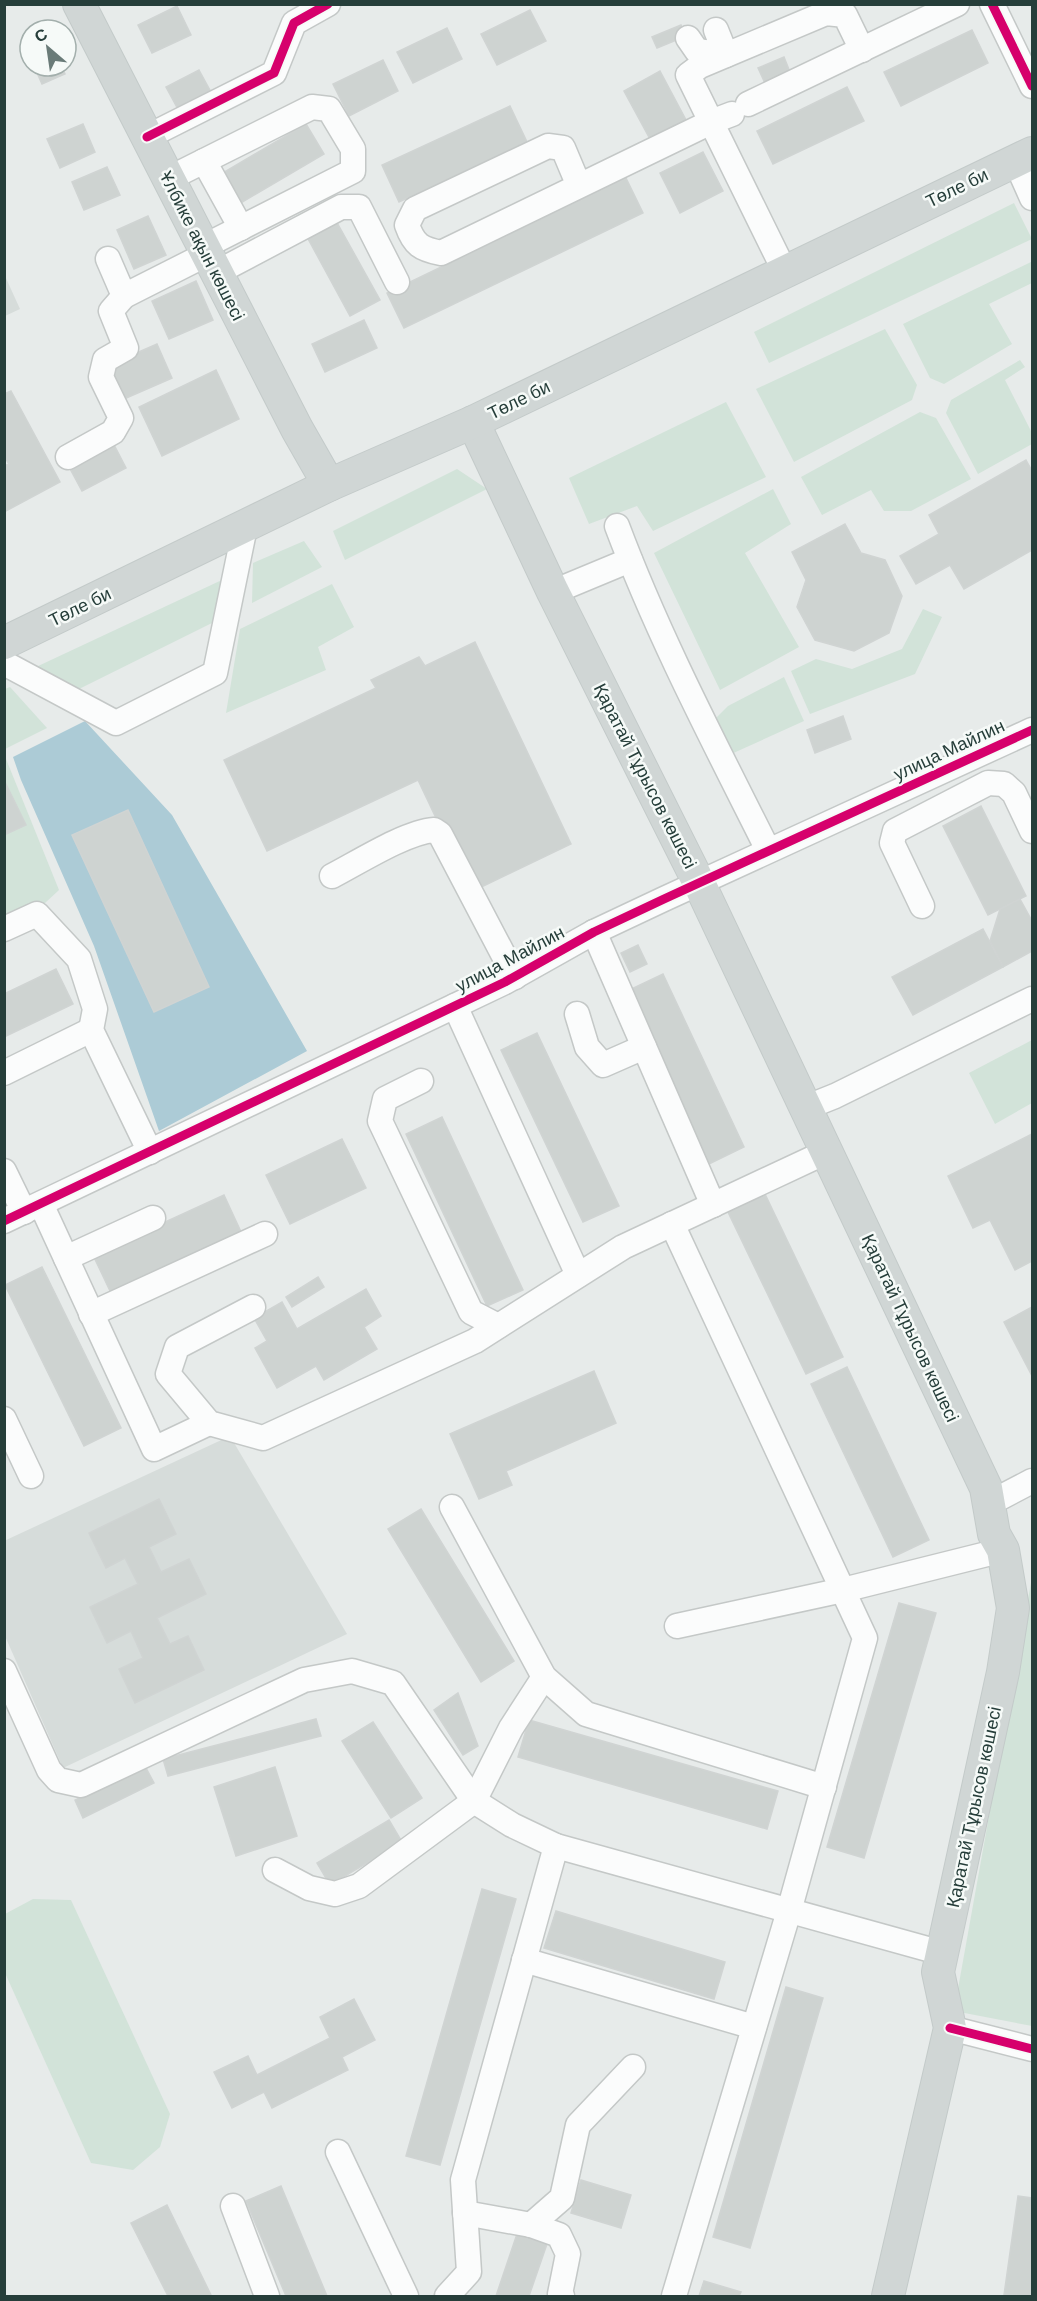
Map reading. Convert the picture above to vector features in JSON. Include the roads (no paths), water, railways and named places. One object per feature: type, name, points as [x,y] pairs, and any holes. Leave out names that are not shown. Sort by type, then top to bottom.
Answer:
[{"type":"main road","name":"Ұлбике ақын көшесі","points":[[79,4],[297,429],[329,485]]},
{"type":"main road","name":"Төле би","points":[[4,643],[245,528],[329,485],[473,422],[1024,156]]},
{"type":"main road","name":"Қаратай Тұрысов көшесі","points":[[473,422],[553,592],[699,883],[986,1488],[994,1534],[1003,1550],[1013,1608],[1007,1651],[938,1972],[950,2028],[888,2296]]},
{"type":"street","points":[[147,137],[274,72],[294,23],[328,4]]},
{"type":"street","points":[[579,186],[563,148],[548,146],[415,209],[407,225],[412,238],[424,250],[441,253],[957,4]]},
{"type":"street","points":[[992,4],[1032,86]]},
{"type":"street","points":[[785,272],[730,114],[688,75],[700,66],[826,13],[845,15],[862,50]]},
{"type":"street","points":[[716,30],[726,55]]},
{"type":"street","points":[[688,38],[697,51],[726,55]]},
{"type":"street","points":[[168,179],[312,107],[329,109],[353,149],[353,171],[249,223],[209,258]]},
{"type":"street","points":[[1024,156],[1032,198]]},
{"type":"street","points":[[204,161],[249,223],[274,243]]},
{"type":"street","points":[[68,457],[113,432],[121,418],[101,376],[105,360],[126,348],[111,311],[124,296],[209,258],[274,243],[340,207],[359,207],[398,282]]},
{"type":"street","points":[[108,259],[124,296]]},
{"type":"street","points":[[617,526],[699,713],[768,850]]},
{"type":"street","points":[[4,663],[116,723],[215,673],[245,528]]},
{"type":"street","points":[[553,592],[630,560]]},
{"type":"street","name":"улица Майлин","points":[[23,1212],[455,1006],[594,932],[1032,730]]},
{"type":"street","points":[[922,906],[892,843],[895,831],[988,783],[1004,784],[1014,793],[1032,831]]},
{"type":"street","points":[[332,876],[407,838],[423,831],[434,830],[440,834],[515,976]]},
{"type":"street","points":[[4,929],[37,914],[79,959],[95,1009],[91,1030],[150,1152]]},
{"type":"street","points":[[594,932],[713,1205]]},
{"type":"street","points":[[805,1108],[835,1096],[1032,999]]},
{"type":"street","points":[[455,1006],[578,1275]]},
{"type":"street","points":[[577,1014],[587,1047],[603,1065],[644,1047]]},
{"type":"street","points":[[4,1073],[91,1030]]},
{"type":"street","points":[[421,1080],[385,1099],[380,1120],[471,1312],[498,1326]]},
{"type":"street","points":[[253,1307],[177,1347],[168,1374],[209,1423],[263,1438],[475,1341],[623,1247],[826,1152]]},
{"type":"street","points":[[4,1171],[23,1212],[66,1258],[154,1449],[209,1423]]},
{"type":"street","points":[[66,1258],[153,1218]]},
{"type":"street","points":[[672,1224],[865,1638],[789,1911],[674,2296]]},
{"type":"street","points":[[92,1314],[265,1234]]},
{"type":"street","points":[[4,1419],[31,1476]]},
{"type":"street","points":[[990,1503],[1032,1481]]},
{"type":"street","points":[[452,1507],[544,1677],[586,1713],[824,1787]]},
{"type":"street","points":[[677,1626],[843,1590],[1003,1550]]},
{"type":"street","points":[[4,1671],[49,1770],[58,1780],[81,1785],[304,1680],[352,1671],[393,1683],[474,1801],[512,1825],[556,1846],[942,1953]]},
{"type":"street","points":[[275,1870],[309,1888],[335,1894],[359,1886],[474,1801],[511,1728],[544,1677]]},
{"type":"street","points":[[447,2296],[469,2272],[463,2180],[556,1846]]},
{"type":"street","points":[[524,1960],[754,2027]]},
{"type":"street","points":[[950,2028],[1032,2049]]},
{"type":"street","points":[[531,2225],[562,2198],[578,2126],[633,2067]]},
{"type":"street","points":[[338,2152],[406,2296]]},
{"type":"street","points":[[233,2206],[267,2296]]},
{"type":"street","points":[[465,2212],[531,2225],[559,2235],[568,2254],[561,2296]]},
{"type":"water","points":[[85,721],[172,815],[307,1051],[159,1131],[94,946],[13,757]]}]
